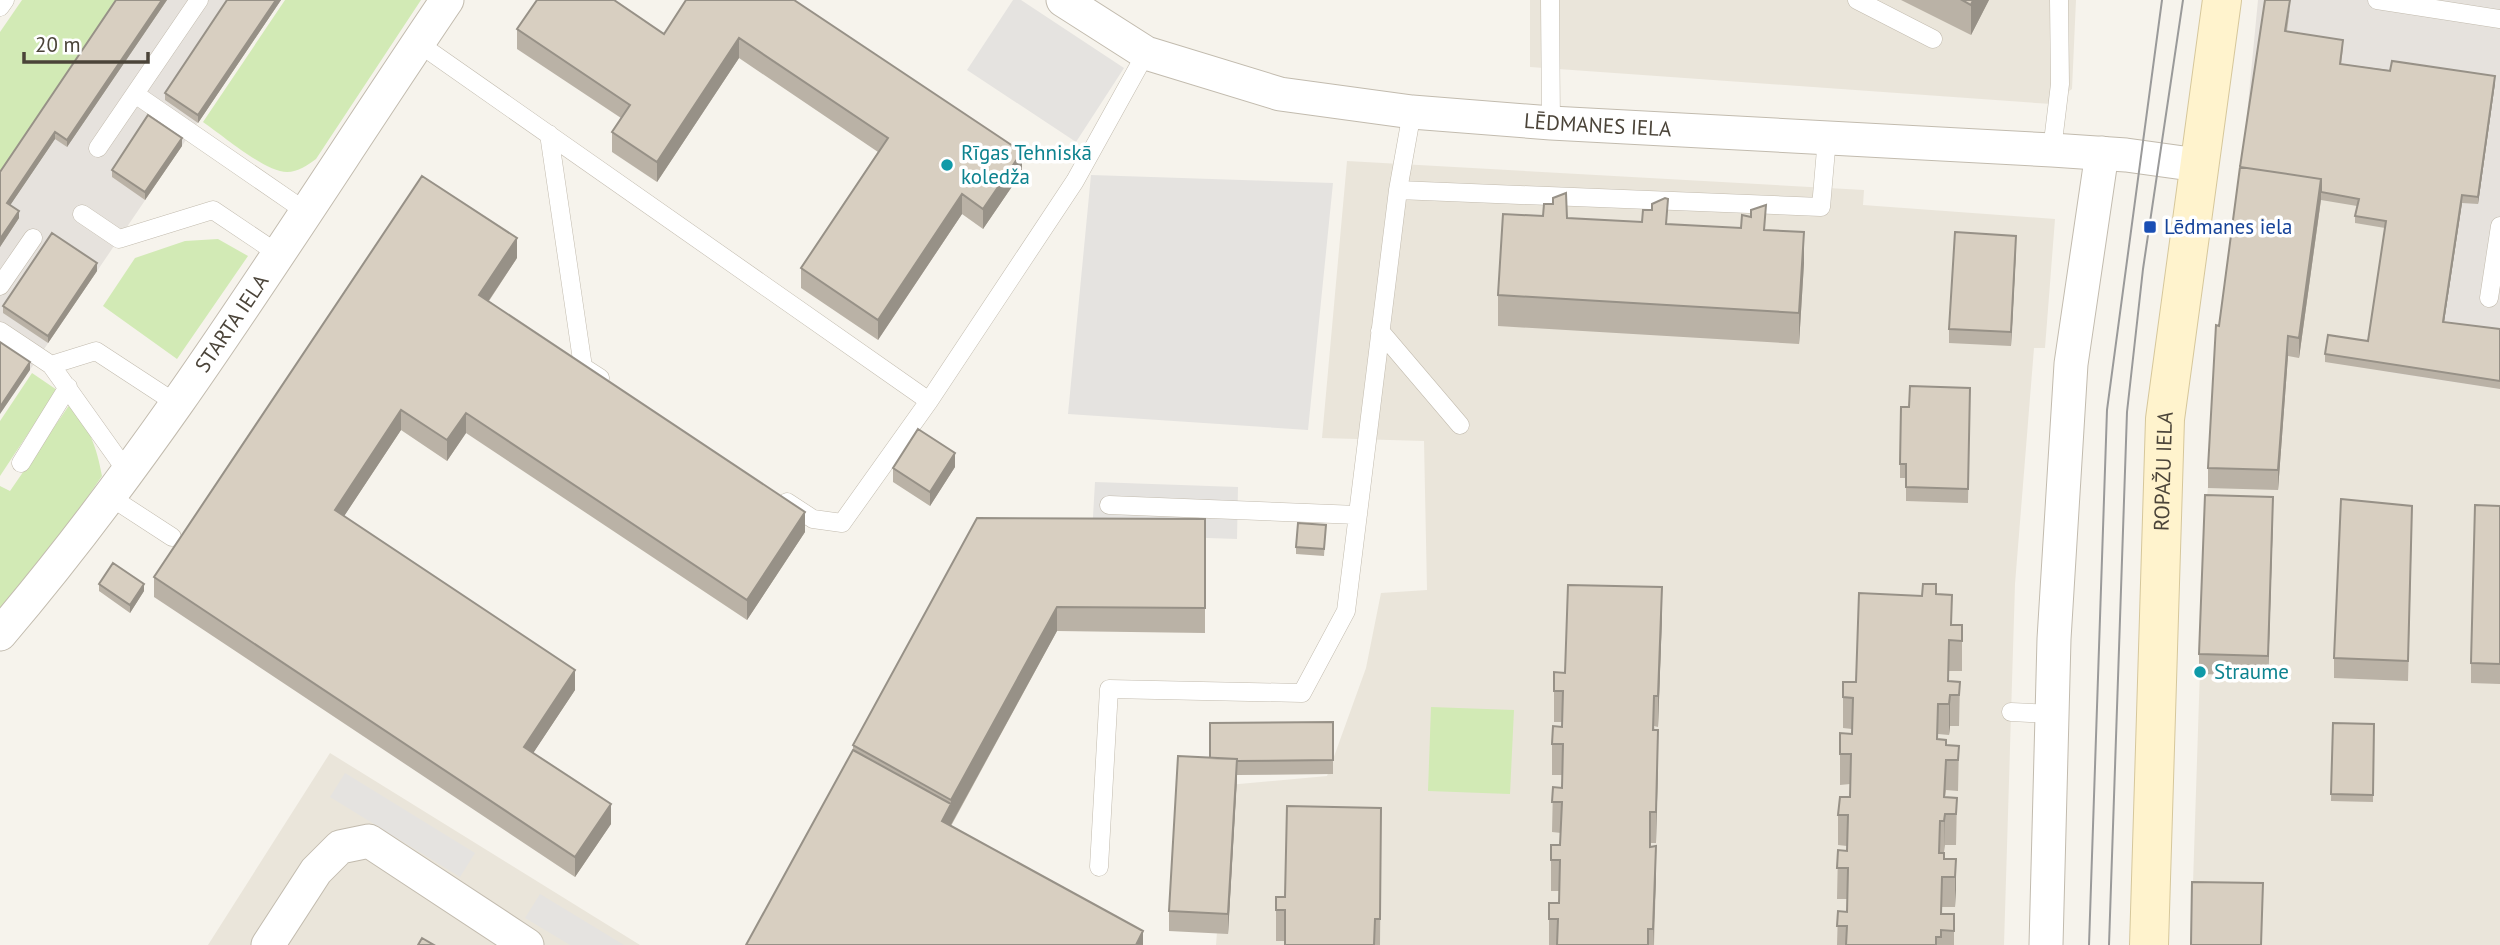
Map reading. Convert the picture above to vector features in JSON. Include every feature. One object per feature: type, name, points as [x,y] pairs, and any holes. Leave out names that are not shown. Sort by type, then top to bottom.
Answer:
[{"type":"street","name":"STARTA IELA","points":[[0,634],[68,554],[177,404],[447,0]]},
{"type":"street","name":"LĒDMANES IELA","points":[[1063,0],[1146,53],[1280,94],[1412,112],[1551,123],[2102,153],[2198,165]]},
{"type":"street","name":"ROPAŽU IELA","points":[[2149,945],[2165,419],[2222,0]]},
{"type":"street","points":[[2046,945],[2052,714],[2071,364],[2102,153]]},
{"type":"street","points":[[268,945],[316,871],[340,847],[369,841],[527,945]]},
{"type":"lane","points":[[0,7],[5,0]]},
{"type":"lane","points":[[98,148],[200,0]]},
{"type":"lane","points":[[1550,0],[1551,123]]},
{"type":"lane","points":[[1857,0],[1933,38]]},
{"type":"lane","points":[[2053,150],[2060,83],[2059,0]]},
{"type":"lane","points":[[2377,0],[2500,19]]},
{"type":"lane","points":[[418,43],[929,401]]},
{"type":"lane","points":[[767,488],[813,519],[842,523],[929,401],[1075,181],[1146,53]]},
{"type":"lane","points":[[135,94],[305,211]]},
{"type":"lane","points":[[1099,867],[1109,688],[1302,693],[1346,611],[1398,190],[1412,112]]},
{"type":"lane","points":[[549,134],[583,367],[618,390]]},
{"type":"lane","points":[[1398,190],[1821,207],[1827,138]]},
{"type":"lane","points":[[82,214],[119,239],[213,210],[277,253]]},
{"type":"lane","points":[[2489,298],[2500,226]]},
{"type":"lane","points":[[0,286],[33,238]]},
{"type":"lane","points":[[0,331],[51,365],[68,387],[119,485],[172,537]]},
{"type":"lane","points":[[1380,331],[1460,425]]},
{"type":"lane","points":[[51,365],[96,351],[177,404]]},
{"type":"lane","points":[[21,463],[68,387]]},
{"type":"lane","points":[[1109,505],[1358,515]]},
{"type":"lane","points":[[2011,712],[2052,714]]},
{"type":"shaded area","points":[[120,0],[281,0],[0,414],[0,176]]},
{"type":"shaded area","points":[[1013,0],[1021,0],[1124,68],[1076,142],[967,70]]},
{"type":"shaded area","points":[[1530,0],[2076,0],[2072,89],[2051,104],[1530,67]]},
{"type":"shaded area","points":[[2258,0],[2500,0],[2500,389],[2387,372],[2412,212],[2240,187]]},
{"type":"shaded area","points":[[1347,161],[1864,190],[1863,205],[2055,219],[2045,348],[2034,348],[2015,584],[2004,945],[1216,945],[1228,785],[1327,776],[1366,668],[1381,593],[1427,590],[1424,441],[1322,438]]},
{"type":"shaded area","points":[[1091,175],[1333,183],[1308,430],[1068,414]]},
{"type":"shaded area","points":[[2240,187],[2413,212],[2387,371],[2500,389],[2500,945],[2191,945],[2205,515]]},
{"type":"shaded area","points":[[1095,482],[1238,487],[1237,539],[1092,534]]},
{"type":"shaded area","points":[[330,753],[640,945],[208,945]]},
{"type":"shaded area","points":[[345,773],[475,853],[460,877],[330,797]]},
{"type":"shaded area","points":[[540,894],[624,945],[570,945],[525,918]]},
{"type":"green space","points":[[22,0],[117,0],[0,174],[0,32]]},
{"type":"green space","points":[[285,0],[421,0],[316,159],[291,172],[278,170],[256,160],[203,122]]},
{"type":"green space","points":[[218,239],[248,256],[177,359],[103,306],[135,258],[185,241]]},
{"type":"green space","points":[[32,373],[57,390],[0,476],[0,421]]},
{"type":"green space","points":[[70,404],[91,438],[102,476],[58,540],[0,609],[0,486],[10,491]]},
{"type":"green space","points":[[1431,707],[1514,710],[1510,794],[1428,791]]},
{"type":"building","points":[[116,0],[162,0],[67,140],[55,132],[7,203],[19,211],[0,239],[0,172]]},
{"type":"building","points":[[227,0],[276,0],[198,115],[165,93]]},
{"type":"building","name":"Rīgas Tehniskā koledža","points":[[537,0],[614,0],[664,34],[686,0],[794,0],[1022,152],[983,209],[962,194],[878,320],[801,268],[888,138],[739,38],[657,162],[612,132],[630,105],[517,29]]},
{"type":"building","points":[[2265,0],[2290,0],[2285,31],[2343,40],[2340,64],[2390,71],[2392,61],[2495,76],[2478,197],[2462,195],[2443,322],[2500,329],[2500,381],[2325,354],[2328,335],[2368,341],[2386,221],[2355,216],[2359,199],[2321,192],[2321,179],[2240,167]]},
{"type":"building","points":[[148,115],[182,138],[145,192],[112,170]]},
{"type":"building","points":[[2240,167],[2321,179],[2299,338],[2288,336],[2278,470],[2208,468],[2216,325],[2219,326]]},
{"type":"building","points":[[422,176],[517,238],[479,295],[805,512],[747,600],[466,413],[447,440],[401,410],[335,510],[575,670],[524,747],[611,804],[575,857],[154,577]]},
{"type":"building","points":[[1566,193],[1567,218],[1642,222],[1643,210],[1652,210],[1652,204],[1665,198],[1668,199],[1666,224],[1741,228],[1742,215],[1751,217],[1751,210],[1766,205],[1764,230],[1804,232],[1799,313],[1498,295],[1503,214],[1543,216],[1544,204],[1553,204],[1553,198]]},
{"type":"building","points":[[1955,232],[2016,236],[2011,332],[1949,329]]},
{"type":"building","points":[[52,233],[97,263],[48,336],[3,306]]},
{"type":"building","points":[[0,342],[30,362],[0,407]]},
{"type":"building","points":[[1910,386],[1970,388],[1968,489],[1906,487],[1906,464],[1900,464],[1901,407],[1909,407]]},
{"type":"building","points":[[918,429],[955,453],[930,492],[893,468]]},
{"type":"building","points":[[2205,495],[2273,497],[2268,656],[2199,654]]},
{"type":"building","points":[[2341,499],[2412,506],[2408,661],[2334,658]]},
{"type":"building","points":[[2475,505],[2500,506],[2500,664],[2471,663]]},
{"type":"building","points":[[977,518],[1205,519],[1205,608],[1057,607],[951,800],[853,745]]},
{"type":"building","points":[[1298,523],[1326,525],[1324,549],[1296,547]]},
{"type":"building","points":[[113,563],[144,584],[130,605],[99,584]]},
{"type":"building","points":[[1923,584],[1936,584],[1936,594],[1952,595],[1951,625],[1962,625],[1962,641],[1949,640],[1948,681],[1960,682],[1959,695],[1950,695],[1949,704],[1938,704],[1937,739],[1946,740],[1946,745],[1959,746],[1958,760],[1946,760],[1944,797],[1957,798],[1956,814],[1945,814],[1944,821],[1940,821],[1939,853],[1944,853],[1944,859],[1956,859],[1955,877],[1942,877],[1941,914],[1954,914],[1954,931],[1941,930],[1941,937],[1936,937],[1936,945],[1846,945],[1847,926],[1837,926],[1838,911],[1847,912],[1848,868],[1837,868],[1838,850],[1847,851],[1848,815],[1838,815],[1840,797],[1850,797],[1851,754],[1840,754],[1840,733],[1852,734],[1853,698],[1843,697],[1843,682],[1856,682],[1859,593],[1922,596]]},
{"type":"building","points":[[1568,585],[1662,587],[1658,696],[1654,696],[1653,730],[1658,730],[1656,812],[1650,812],[1650,847],[1656,846],[1653,929],[1648,929],[1648,945],[1557,945],[1558,919],[1549,919],[1549,903],[1559,903],[1560,860],[1551,860],[1551,845],[1560,845],[1562,802],[1552,802],[1553,787],[1562,788],[1563,744],[1552,744],[1553,726],[1562,727],[1563,691],[1554,691],[1554,672],[1565,673]]},
{"type":"building","points":[[1333,722],[1333,760],[1237,761],[1210,758],[1210,723]]},
{"type":"building","points":[[2333,723],[2374,724],[2373,795],[2331,794]]},
{"type":"building","points":[[853,750],[951,804],[942,821],[1143,931],[1136,945],[746,945]]},
{"type":"building","points":[[1178,756],[1237,759],[1228,914],[1169,911]]},
{"type":"building","points":[[1287,806],[1381,808],[1380,919],[1375,919],[1374,945],[1285,945],[1285,910],[1276,910],[1276,897],[1285,897]]},
{"type":"building","points":[[2192,882],[2263,883],[2261,945],[2191,945]]},
{"type":"building","points":[[422,938],[434,945],[418,945]]},
{"type":"tram line","points":[[2089,945],[2107,410],[2162,0]]},
{"type":"tram line","points":[[2109,945],[2127,412],[2143,269],[2183,0]]},
{"type":"place","name":"Rīgas Tehniskā koledža","points":[[947,165]]},
{"type":"place","name":"Lēdmanes iela","points":[[2150,227]]},
{"type":"place","name":"Straume","points":[[2200,672]]}]
